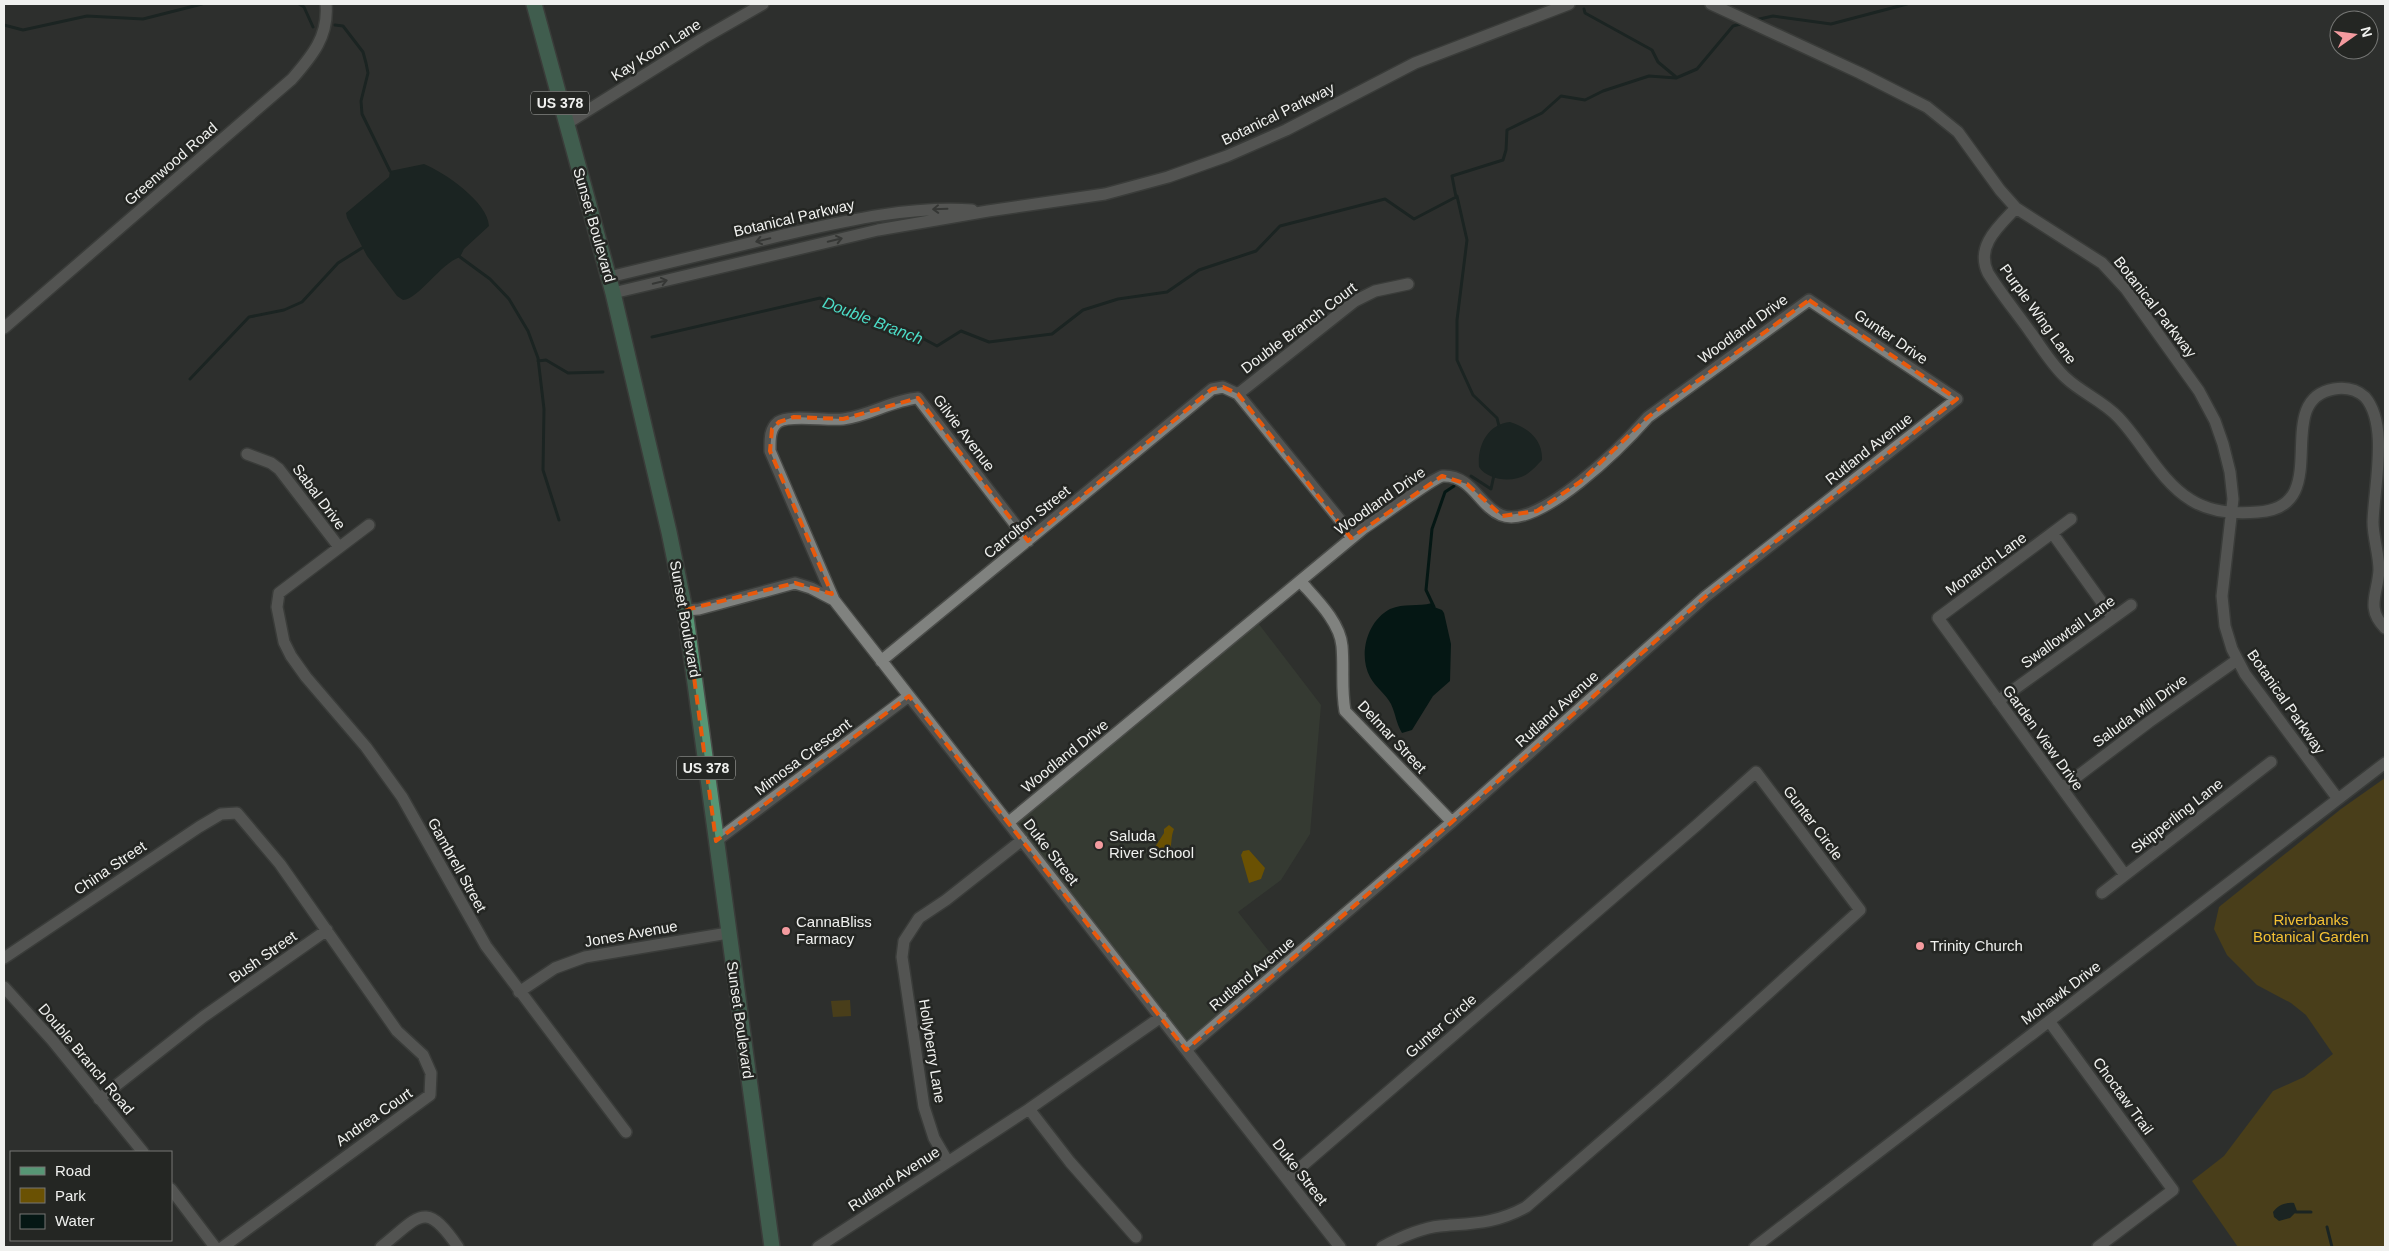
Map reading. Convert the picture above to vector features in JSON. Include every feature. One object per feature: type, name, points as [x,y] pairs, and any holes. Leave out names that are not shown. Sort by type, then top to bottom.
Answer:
[{"type":"main road","name":"Sunset Boulevard","points":[[534,4],[609,277],[669,532],[685,610],[772,1247]]},
{"type":"street","name":"Greenwood Road","points":[[4,328],[292,79],[322,41],[326,25],[326,4]]},
{"type":"street","name":"Kay Koon Lane","points":[[566,124],[702,39],[763,4]]},
{"type":"street","name":"Botanical Parkway","points":[[613,294],[878,230],[988,211],[1105,194],[1177,174],[1227,156],[1286,130],[1415,62],[1569,4]]},
{"type":"street","name":"Botanical Parkway","points":[[1711,4],[1913,98],[1938,115],[1967,142],[2000,190],[2016,208],[2102,262],[2155,327],[2189,375],[2215,421],[2230,472],[2233,512],[2222,596],[2225,626],[2237,660],[2338,799]]},
{"type":"street","name":"Purple Wing Lane","points":[[2016,208],[2001,224],[1986,246],[1984,262],[1990,277],[2058,369],[2074,385],[2103,404],[2118,418],[2178,492],[2205,508],[2233,512],[2267,511],[2281,505],[2294,492],[2302,470],[2302,424],[2308,408],[2319,395],[2334,389],[2345,388],[2354,390],[2372,403],[2379,419],[2383,468],[2374,519],[2379,572],[2373,597],[2375,613],[2385,628]]},
{"type":"street","name":"Botanical Parkway","points":[[609,277],[792,233],[880,215],[938,209],[988,211]]},
{"type":"street","name":"Double Branch Court","points":[[1238,394],[1355,301],[1375,291],[1408,284]]},
{"type":"street","name":"Gunter Drive","points":[[1809,300],[1957,399]]},
{"type":"street","name":"Woodland Drive","points":[[1009,822],[1301,582],[1351,538],[1433,480],[1442,476],[1455,478],[1467,484],[1489,507],[1502,516],[1512,517],[1537,511],[1580,482],[1626,442],[1648,417],[1809,300]]},
{"type":"street","name":"Carrolton Street","points":[[881,661],[1212,389],[1223,387],[1238,394]]},
{"type":"street","points":[[1238,394],[1345,526],[1351,538]]},
{"type":"street","name":"Gilvie Avenue","points":[[834,600],[770,451],[772,429],[778,422],[786,419],[794,417],[810,420],[843,419],[858,416],[905,399],[918,398],[1028,541]]},
{"type":"street","name":"Rutland Avenue","points":[[1186,1050],[1452,822],[1704,598],[1957,399]]},
{"type":"street","name":"Sabal Drive","points":[[247,454],[271,463],[279,469],[339,548]]},
{"type":"street","name":"Monarch Lane","points":[[1938,618],[2071,520]]},
{"type":"street","points":[[339,548],[369,525]]},
{"type":"street","points":[[2053,534],[2113,618]]},
{"type":"street","name":"Gambrell Street","points":[[339,548],[279,593],[276,607],[284,642],[291,656],[306,677],[366,747],[402,796],[466,914],[519,992],[626,1132]]},
{"type":"street","name":"Delmar Street","points":[[1301,582],[1335,626],[1342,644],[1341,692],[1345,711],[1452,822]]},
{"type":"street","name":"Duke Street","points":[[685,610],[794,583],[811,588],[834,600],[1340,1247]]},
{"type":"street","name":"Swallowtail Lane","points":[[1998,701],[2131,605]]},
{"type":"street","name":"Garden View Drive","points":[[1938,618],[2125,875]]},
{"type":"street","name":"Saluda Mill Drive","points":[[2062,788],[2149,722],[2237,660]]},
{"type":"street","name":"Mimosa Crescent","points":[[716,841],[909,696]]},
{"type":"street","name":"Skipperling Lane","points":[[2102,894],[2271,762]]},
{"type":"street","name":"Mohawk Drive","points":[[1755,1247],[2385,763]]},
{"type":"street","name":"Gunter Circle","points":[[1287,1179],[1756,772],[1860,910],[1670,1083],[1526,1207],[1509,1217],[1493,1221],[1438,1226],[1419,1230],[1382,1247]]},
{"type":"street","name":"China Street","points":[[4,958],[221,814],[237,813],[280,864],[327,930]]},
{"type":"street","name":"Hollyberry Lane","points":[[948,1162],[934,1138],[924,1107],[902,957],[904,941],[919,918],[946,900],[1022,840]]},
{"type":"street","name":"Bush Street","points":[[99,1099],[203,1017],[327,930]]},
{"type":"street","name":"Andrea Court","points":[[223,1247],[430,1095],[431,1073],[423,1055],[397,1031],[327,930]]},
{"type":"street","name":"Jones Avenue","points":[[519,992],[555,968],[585,957],[728,933]]},
{"type":"street","name":"Double Branch Road","points":[[4,987],[52,1040],[142,1151]]},
{"type":"street","name":"Rutland Avenue","points":[[818,1247],[1029,1109],[1161,1017]]},
{"type":"street","name":"Choctaw Trail","points":[[2049,1021],[2172,1190],[2098,1247]]},
{"type":"street","points":[[1029,1109],[1070,1162],[1136,1238]]},
{"type":"street","points":[[172,1190],[215,1247]]},
{"type":"street","points":[[381,1247],[424,1216],[434,1218],[444,1227],[458,1247]]},
{"type":"highlighted area","points":[[1809,300],[1957,399],[1705,597],[1452,822],[1186,1050],[909,696],[716,841],[685,610],[795,583],[832,594],[770,451],[772,429],[779,422],[794,417],[843,419],[918,398],[1028,541],[1212,389],[1223,387],[1238,394],[1351,538],[1442,476],[1467,484],[1502,516],[1537,511],[1580,482],[1648,417]]},
{"type":"shaded area","points":[[1255,619],[1321,705],[1310,834],[1281,880],[1238,912],[1282,968],[1186,1050],[1009,822]]},
{"type":"green space","name":"Riverbanks Botanical Garden","points":[[2385,778],[2385,1247],[2238,1247],[2192,1181],[2224,1156],[2273,1091],[2304,1077],[2333,1054],[2306,1015],[2291,1003],[2257,985],[2227,955],[2214,929],[2219,907],[2341,809]]},
{"type":"green space","points":[[1169,825],[1174,829],[1169,851],[1163,857],[1155,847],[1164,833],[1164,829]]},
{"type":"green space","points":[[1249,850],[1265,868],[1261,879],[1249,883],[1241,855],[1243,851]]},
{"type":"green space","points":[[850,1000],[851,1016],[833,1017],[831,1001]]},
{"type":"water","points":[[424,164],[464,189],[481,207],[487,217],[489,226],[464,249],[460,257],[452,261],[416,294],[403,300],[397,296],[367,256],[346,213],[389,177],[390,171]]},
{"type":"water","points":[[1510,422],[1529,431],[1534,436],[1540,446],[1542,460],[1522,477],[1515,479],[1495,478],[1483,472],[1479,467],[1482,444],[1495,427]]},
{"type":"water","points":[[1432,603],[1434,607],[1442,610],[1444,613],[1451,644],[1450,681],[1433,696],[1412,730],[1402,733],[1391,704],[1372,681],[1366,668],[1365,649],[1367,639],[1375,622],[1390,609],[1400,606]]},
{"type":"water","points":[[2288,1203],[2294,1203],[2297,1211],[2290,1218],[2279,1221],[2274,1217],[2273,1212],[2277,1208]]},
{"type":"waterway","name":"Double Branch","points":[[4,25],[23,30],[87,16],[143,19],[202,4]]},
{"type":"waterway","name":"Double Branch","points":[[299,4],[304,7],[313,27]]},
{"type":"waterway","name":"Double Branch","points":[[1755,20],[1773,16],[1831,24],[1907,4]]},
{"type":"waterway","points":[[1584,9],[1585,13],[1652,50],[1658,62],[1676,77]]},
{"type":"waterway","name":"Double Branch","points":[[1452,176],[1503,160],[1506,150],[1507,130],[1542,113],[1561,96],[1585,100],[1603,91],[1649,76],[1676,78],[1697,69],[1733,26],[1744,23]]},
{"type":"waterway","name":"Double Branch","points":[[335,25],[343,26],[363,52],[368,73],[361,101],[362,114],[390,171]]},
{"type":"waterway","name":"Double Branch","points":[[652,337],[820,298],[907,330],[937,346],[961,331],[989,342],[1052,334],[1083,310],[1118,299],[1167,292],[1199,270],[1256,251],[1280,226],[1385,199],[1414,219],[1456,197],[1452,176]]},
{"type":"waterway","points":[[1457,196],[1467,240],[1457,320],[1457,360],[1473,395],[1497,418],[1499,426]]},
{"type":"waterway","points":[[190,379],[249,317],[284,310],[302,302],[338,263],[362,248]]},
{"type":"waterway","points":[[460,257],[490,279],[509,299],[528,331],[538,358],[544,409],[543,470],[559,520]]},
{"type":"waterway","name":"Double Branch","points":[[538,361],[546,360],[568,373],[603,372]]},
{"type":"waterway","points":[[1471,476],[1491,489],[1494,475]]},
{"type":"waterway","points":[[1434,607],[1426,590],[1432,529],[1445,492],[1454,486]]},
{"type":"waterway","points":[[2296,1212],[2311,1212]]},
{"type":"waterway","points":[[2327,1227],[2332,1247]]},
{"type":"place","name":"Saluda River School","points":[[1099,845]]},
{"type":"place","name":"CannaBliss Farmacy","points":[[786,931]]},
{"type":"place","name":"Trinity Church","points":[[1920,946]]}]
